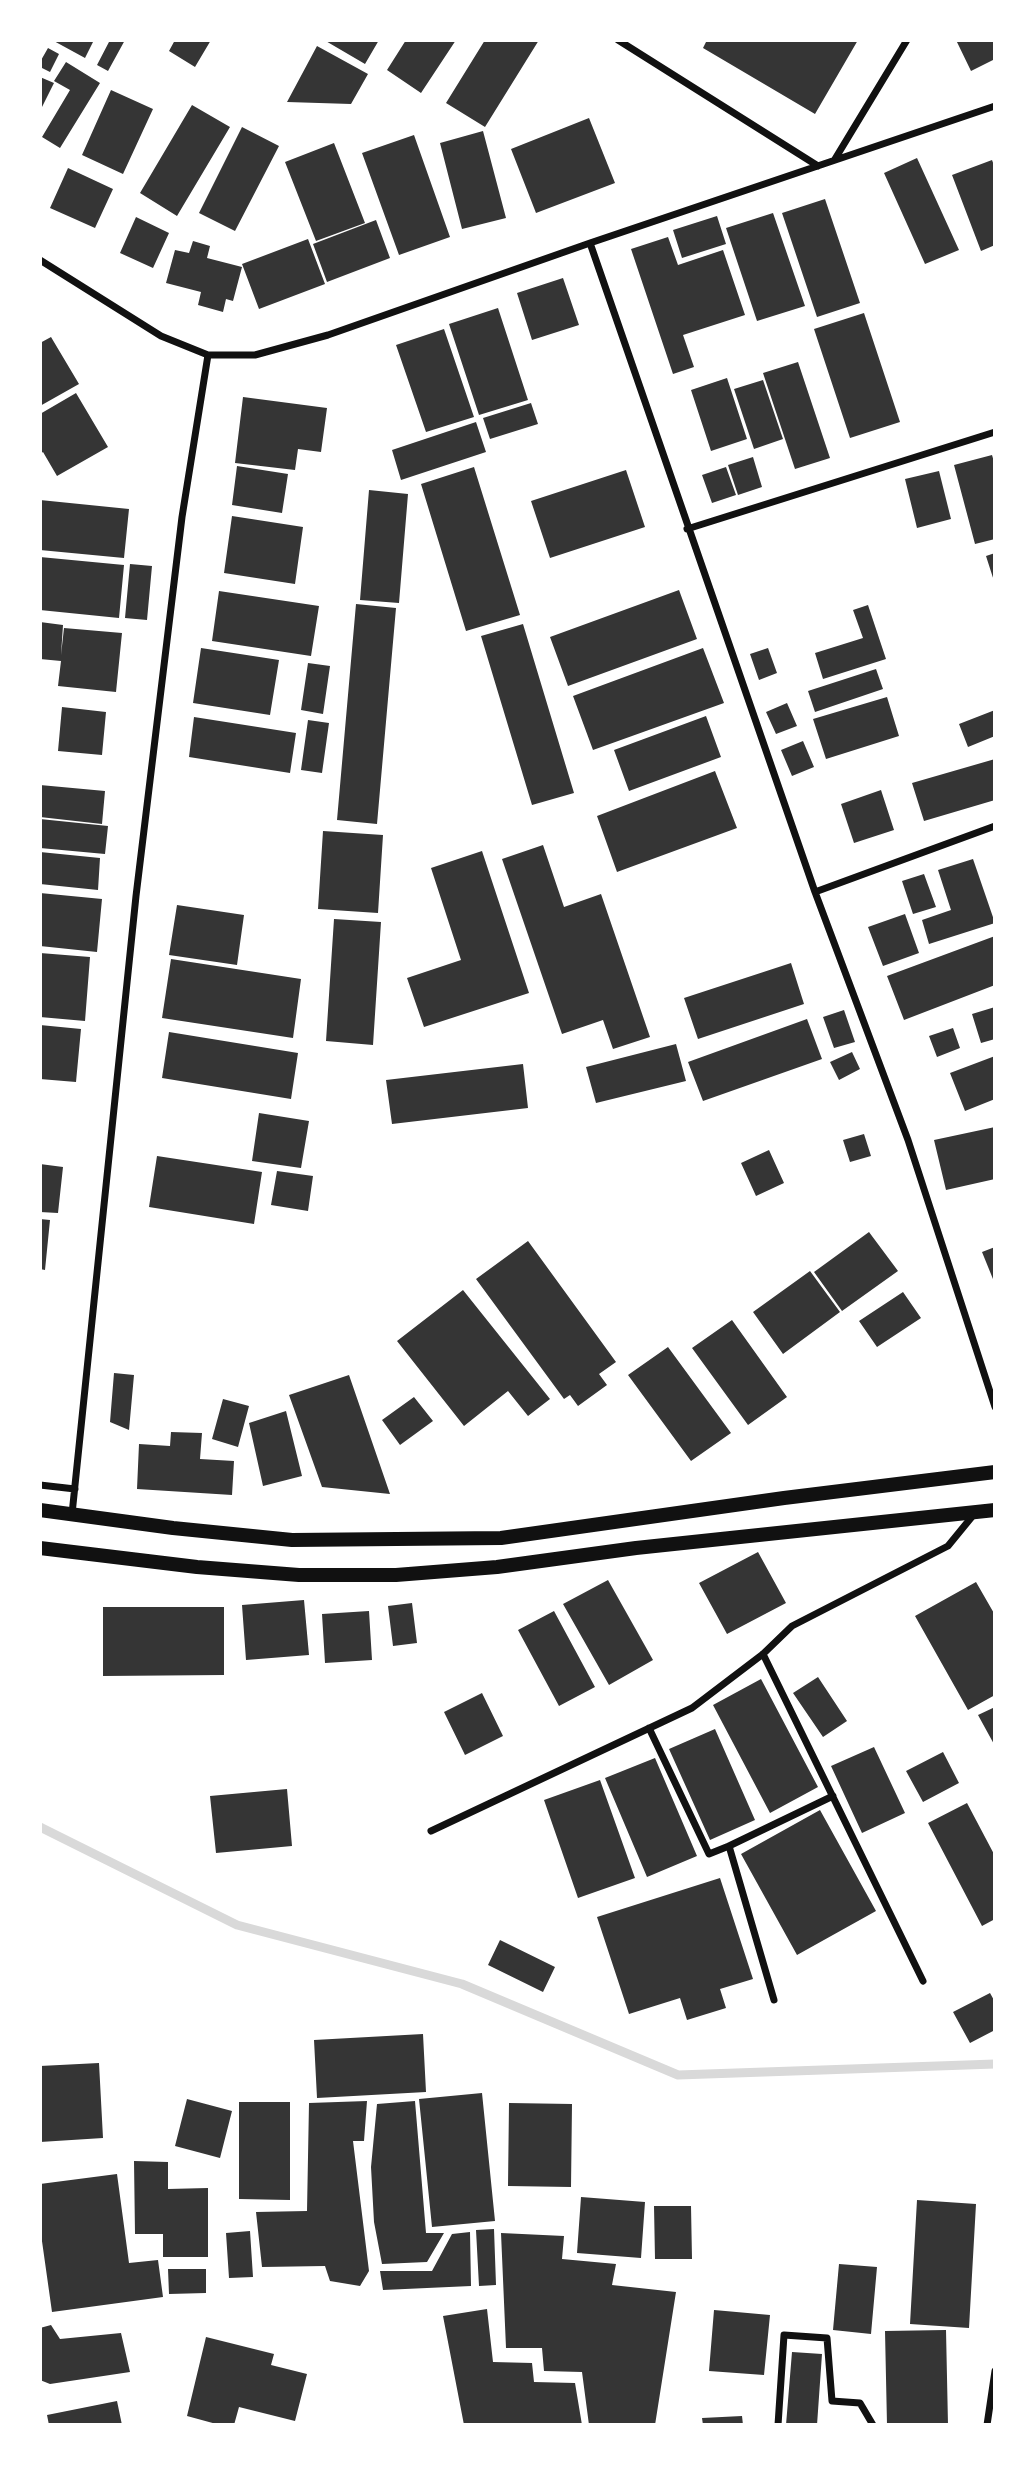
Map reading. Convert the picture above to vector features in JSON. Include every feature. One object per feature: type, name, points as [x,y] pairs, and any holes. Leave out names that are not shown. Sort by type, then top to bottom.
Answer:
[{"type":"main road","points":[[40,1510],[173,1528],[292,1540],[501,1538],[784,1498],[995,1472]]},
{"type":"main road","points":[[40,1548],[198,1567],[299,1574],[396,1575],[497,1567],[636,1548],[995,1510]]},
{"type":"street","points":[[618,40],[818,166]]},
{"type":"street","points":[[835,160],[907,40]]},
{"type":"street","points":[[40,260],[161,336],[208,355],[255,355],[328,335],[995,106]]},
{"type":"street","points":[[590,243],[815,892],[908,1140],[995,1407]]},
{"type":"street","points":[[72,1514],[137,883],[182,517],[208,355]]},
{"type":"street","points":[[687,529],[995,432]]},
{"type":"street","points":[[815,892],[995,826]]},
{"type":"street","points":[[40,1485],[75,1489]]},
{"type":"street","points":[[431,1831],[692,1708],[763,1654],[792,1626],[948,1546],[976,1512]]},
{"type":"street","points":[[763,1654],[923,1981]]},
{"type":"street","points":[[649,1728],[709,1854],[832,1796]]},
{"type":"street","points":[[729,1846],[774,2000]]},
{"type":"street","points":[[778,2425],[784,2334],[827,2338],[832,2401],[860,2403],[873,2425]]},
{"type":"street","points":[[987,2425],[995,2371]]},
{"type":"building","points":[[52,40],[94,40],[85,58]]},
{"type":"building","points":[[110,40],[125,40],[108,71],[97,65]]},
{"type":"building","points":[[175,40],[211,40],[195,67],[169,51]]},
{"type":"building","points":[[324,40],[379,40],[365,64]]},
{"type":"building","points":[[406,40],[456,40],[421,93],[387,70]]},
{"type":"building","points":[[485,40],[539,40],[485,127],[446,103]]},
{"type":"building","points":[[707,40],[858,40],[815,114],[703,48]]},
{"type":"building","points":[[956,40],[995,40],[995,59],[971,71]]},
{"type":"building","points":[[317,46],[368,74],[351,104],[287,102]]},
{"type":"building","points":[[48,48],[59,54],[50,72],[40,67]]},
{"type":"building","points":[[66,62],[100,83],[60,148],[42,137],[70,90],[54,81]]},
{"type":"building","points":[[40,77],[54,83],[40,111]]},
{"type":"building","points":[[111,90],[153,109],[123,174],[82,155]]},
{"type":"building","points":[[192,105],[230,127],[177,216],[140,193]]},
{"type":"building","points":[[589,118],[615,183],[536,213],[511,149]]},
{"type":"building","points":[[242,127],[279,146],[235,231],[199,213]]},
{"type":"building","points":[[483,131],[506,218],[462,229],[440,143]]},
{"type":"building","points":[[414,135],[450,237],[399,255],[362,153]]},
{"type":"building","points":[[334,143],[365,223],[316,241],[285,162]]},
{"type":"building","points":[[917,158],[959,250],[925,264],[884,173]]},
{"type":"building","points":[[992,160],[995,168],[995,245],[981,251],[952,175]]},
{"type":"building","points":[[68,168],[113,189],[95,228],[50,208]]},
{"type":"building","points":[[825,199],[860,303],[817,317],[782,213]]},
{"type":"building","points":[[773,213],[805,306],[757,321],[726,228]]},
{"type":"building","points":[[717,216],[726,244],[682,258],[673,230]]},
{"type":"building","points":[[136,217],[169,233],[153,268],[120,253]]},
{"type":"building","points":[[376,220],[390,258],[327,282],[313,244]]},
{"type":"building","points":[[668,237],[678,265],[723,250],[745,315],[683,335],[694,367],[673,374],[631,249]]},
{"type":"building","points":[[308,239],[325,284],[259,309],[242,264]]},
{"type":"building","points":[[193,241],[210,246],[207,258],[242,267],[233,301],[226,299],[223,312],[198,305],[201,292],[166,283],[175,250],[189,253]]},
{"type":"building","points":[[563,278],[579,325],[532,340],[517,293]]},
{"type":"building","points":[[498,308],[528,400],[479,415],[449,324]]},
{"type":"building","points":[[864,313],[900,422],[850,438],[814,329]]},
{"type":"building","points":[[444,329],[474,417],[426,432],[396,345]]},
{"type":"building","points":[[51,337],[79,384],[40,406],[40,343]]},
{"type":"building","points":[[798,362],[830,458],[795,469],[763,373]]},
{"type":"building","points":[[727,378],[747,439],[711,451],[691,390]]},
{"type":"building","points":[[763,380],[783,439],[754,449],[734,389]]},
{"type":"building","points":[[76,393],[108,447],[57,476],[43,452],[40,454],[40,414]]},
{"type":"building","points":[[243,397],[327,408],[321,452],[298,449],[295,470],[235,463]]},
{"type":"building","points":[[531,403],[538,424],[490,439],[483,418]]},
{"type":"building","points":[[476,422],[486,452],[401,480],[392,450]]},
{"type":"building","points":[[992,455],[995,465],[995,539],[975,544],[954,465]]},
{"type":"building","points":[[753,457],[762,487],[738,495],[728,465]]},
{"type":"building","points":[[237,466],[288,474],[282,513],[232,505]]},
{"type":"building","points":[[474,467],[520,615],[466,631],[421,484]]},
{"type":"building","points":[[726,467],[736,495],[712,503],[702,475]]},
{"type":"building","points":[[626,470],[645,527],[550,558],[531,501]]},
{"type":"building","points":[[939,471],[951,519],[917,528],[905,479]]},
{"type":"building","points":[[369,490],[408,494],[399,603],[360,600]]},
{"type":"building","points":[[40,500],[129,509],[124,558],[40,550]]},
{"type":"building","points":[[232,516],[303,527],[295,584],[224,573]]},
{"type":"building","points":[[995,553],[995,581],[994,581],[986,556]]},
{"type":"building","points":[[40,557],[124,565],[119,618],[40,610]]},
{"type":"building","points":[[130,564],[152,566],[147,620],[125,618]]},
{"type":"building","points":[[679,590],[697,639],[568,686],[550,637]]},
{"type":"building","points":[[219,591],[319,606],[311,656],[212,641]]},
{"type":"building","points":[[356,604],[396,608],[377,824],[337,820]]},
{"type":"building","points":[[868,605],[886,659],[823,679],[815,653],[863,638],[853,610]]},
{"type":"building","points":[[40,622],[63,625],[61,655],[64,628],[122,633],[116,692],[58,686],[61,661],[40,659]]},
{"type":"building","points":[[523,624],[574,793],[532,805],[481,636]]},
{"type":"building","points":[[201,648],[279,660],[270,715],[193,703]]},
{"type":"building","points":[[703,648],[724,703],[593,750],[573,696]]},
{"type":"building","points":[[768,648],[777,673],[759,680],[750,654]]},
{"type":"building","points":[[308,663],[330,666],[323,714],[301,710]]},
{"type":"building","points":[[876,669],[883,689],[815,712],[808,691]]},
{"type":"building","points":[[887,697],[899,736],[826,759],[813,719]]},
{"type":"building","points":[[787,703],[797,726],[776,734],[766,712]]},
{"type":"building","points":[[62,707],[106,712],[102,755],[58,751]]},
{"type":"building","points":[[995,710],[995,736],[968,747],[959,724]]},
{"type":"building","points":[[706,716],[721,757],[629,791],[614,750]]},
{"type":"building","points":[[194,717],[296,733],[290,773],[189,757]]},
{"type":"building","points":[[308,720],[329,723],[322,773],[301,770]]},
{"type":"building","points":[[803,741],[814,767],[792,776],[781,750]]},
{"type":"building","points":[[995,759],[995,800],[924,821],[912,783]]},
{"type":"building","points":[[715,771],[737,828],[617,872],[597,816]]},
{"type":"building","points":[[40,785],[105,791],[102,824],[40,817]]},
{"type":"building","points":[[881,790],[894,830],[854,843],[841,804]]},
{"type":"building","points":[[40,819],[108,826],[105,854],[40,848]]},
{"type":"building","points":[[323,831],[383,835],[378,913],[318,909]]},
{"type":"building","points":[[543,845],[564,907],[601,894],[650,1037],[613,1049],[603,1020],[562,1034],[502,859]]},
{"type":"building","points":[[482,851],[529,993],[424,1027],[407,978],[461,960],[431,868]]},
{"type":"building","points":[[40,852],[100,858],[98,890],[40,884]]},
{"type":"building","points":[[973,859],[995,923],[929,944],[922,920],[951,910],[938,870]]},
{"type":"building","points":[[924,874],[936,907],[913,914],[902,881]]},
{"type":"building","points":[[40,893],[102,899],[97,952],[40,946]]},
{"type":"building","points":[[177,905],[244,915],[237,965],[169,955]]},
{"type":"building","points":[[905,914],[919,953],[883,966],[868,927]]},
{"type":"building","points":[[334,919],[381,922],[373,1045],[326,1041]]},
{"type":"building","points":[[995,936],[995,985],[904,1020],[887,976]]},
{"type":"building","points":[[40,953],[90,957],[85,1021],[40,1017]]},
{"type":"building","points":[[171,959],[301,979],[293,1038],[162,1018]]},
{"type":"building","points":[[791,963],[804,1004],[698,1039],[684,998]]},
{"type":"building","points":[[995,1007],[995,1039],[981,1043],[972,1014]]},
{"type":"building","points":[[844,1010],[855,1042],[834,1048],[823,1017]]},
{"type":"building","points":[[807,1019],[822,1059],[703,1101],[688,1062]]},
{"type":"building","points":[[40,1025],[81,1029],[76,1082],[40,1079]]},
{"type":"building","points":[[953,1028],[960,1048],[937,1057],[929,1036]]},
{"type":"building","points":[[169,1032],[298,1053],[291,1099],[162,1078]]},
{"type":"building","points":[[676,1044],[686,1081],[596,1103],[586,1067]]},
{"type":"building","points":[[852,1052],[860,1069],[839,1080],[830,1062]]},
{"type":"building","points":[[995,1056],[995,1099],[965,1111],[950,1073]]},
{"type":"building","points":[[523,1064],[528,1108],[392,1124],[386,1080]]},
{"type":"building","points":[[259,1113],[309,1121],[301,1168],[252,1161]]},
{"type":"building","points":[[995,1127],[995,1179],[946,1190],[934,1140]]},
{"type":"building","points":[[864,1134],[871,1156],[850,1162],[843,1140]]},
{"type":"building","points":[[769,1150],[784,1183],[756,1196],[741,1163]]},
{"type":"building","points":[[157,1156],[262,1172],[254,1224],[149,1207]]},
{"type":"building","points":[[40,1164],[63,1167],[58,1213],[40,1212]]},
{"type":"building","points":[[277,1171],[313,1176],[308,1211],[271,1205]]},
{"type":"building","points":[[40,1219],[50,1220],[45,1270],[40,1269]]},
{"type":"building","points":[[869,1232],[898,1271],[842,1311],[814,1272]]},
{"type":"building","points":[[528,1241],[616,1362],[599,1374],[607,1385],[578,1406],[570,1395],[564,1399],[476,1279]]},
{"type":"building","points":[[995,1247],[995,1284],[982,1252]]},
{"type":"building","points":[[810,1271],[840,1312],[783,1354],[753,1312]]},
{"type":"building","points":[[463,1290],[550,1399],[528,1416],[508,1391],[464,1426],[397,1341]]},
{"type":"building","points":[[903,1292],[921,1318],[877,1347],[859,1321]]},
{"type":"building","points":[[732,1320],[787,1397],[748,1425],[692,1348]]},
{"type":"building","points":[[668,1347],[731,1433],[691,1461],[628,1375]]},
{"type":"building","points":[[114,1373],[134,1375],[129,1430],[110,1422]]},
{"type":"building","points":[[349,1375],[390,1494],[322,1487],[289,1395]]},
{"type":"building","points":[[414,1397],[433,1421],[400,1445],[382,1420]]},
{"type":"building","points":[[223,1399],[249,1406],[238,1447],[212,1439]]},
{"type":"building","points":[[286,1411],[302,1476],[263,1486],[249,1423]]},
{"type":"building","points":[[171,1432],[202,1433],[200,1459],[234,1461],[232,1495],[137,1489],[139,1444],[170,1446]]},
{"type":"building","points":[[758,1552],[786,1603],[727,1634],[699,1583]]},
{"type":"building","points":[[608,1580],[653,1660],[609,1685],[563,1604]]},
{"type":"building","points":[[976,1582],[995,1615],[995,1695],[968,1710],[915,1616]]},
{"type":"building","points":[[304,1600],[309,1655],[246,1660],[242,1605]]},
{"type":"building","points":[[412,1603],[417,1643],[393,1646],[388,1606]]},
{"type":"building","points":[[103,1607],[224,1607],[224,1675],[103,1676]]},
{"type":"building","points":[[369,1611],[372,1660],[325,1663],[322,1614]]},
{"type":"building","points":[[554,1611],[595,1687],[559,1706],[518,1630]]},
{"type":"building","points":[[818,1677],[847,1721],[823,1737],[793,1693]]},
{"type":"building","points":[[761,1679],[818,1787],[770,1813],[713,1705]]},
{"type":"building","points":[[482,1693],[503,1736],[465,1755],[444,1712]]},
{"type":"building","points":[[995,1707],[995,1746],[978,1715]]},
{"type":"building","points":[[715,1729],[755,1820],[710,1840],[669,1749]]},
{"type":"building","points":[[874,1747],[905,1813],[862,1833],[831,1766]]},
{"type":"building","points":[[943,1752],[959,1783],[923,1802],[906,1771]]},
{"type":"building","points":[[655,1758],[697,1856],[647,1877],[605,1778]]},
{"type":"building","points":[[600,1780],[635,1878],[578,1898],[544,1800]]},
{"type":"building","points":[[287,1789],[292,1846],[216,1853],[210,1796]]},
{"type":"building","points":[[967,1803],[995,1856],[995,1919],[982,1926],[928,1823]]},
{"type":"building","points":[[820,1810],[876,1911],[797,1955],[741,1854]]},
{"type":"building","points":[[720,1878],[753,1979],[720,1989],[726,2008],[687,2020],[680,1998],[629,2014],[597,1917]]},
{"type":"building","points":[[500,1940],[555,1967],[543,1992],[488,1965]]},
{"type":"building","points":[[990,1993],[995,2002],[995,2030],[970,2043],[953,2012]]},
{"type":"building","points":[[423,2034],[426,2092],[317,2098],[314,2040]]},
{"type":"building","points":[[99,2063],[103,2138],[40,2142],[40,2066]]},
{"type":"building","points":[[482,2093],[495,2221],[432,2227],[419,2099]]},
{"type":"building","points":[[187,2099],[232,2111],[220,2158],[175,2146]]},
{"type":"building","points":[[367,2101],[364,2141],[353,2141],[369,2271],[360,2286],[330,2281],[325,2266],[262,2267],[256,2212],[307,2211],[309,2103]]},
{"type":"building","points":[[415,2101],[426,2233],[444,2233],[427,2262],[382,2264],[374,2222],[371,2167],[377,2104]]},
{"type":"building","points":[[239,2102],[290,2102],[290,2200],[239,2199]]},
{"type":"building","points":[[509,2103],[572,2104],[571,2187],[508,2186]]},
{"type":"building","points":[[134,2161],[168,2162],[168,2189],[208,2188],[208,2257],[163,2257],[163,2234],[135,2234]]},
{"type":"building","points":[[117,2174],[129,2263],[158,2260],[163,2297],[52,2312],[40,2227],[40,2184]]},
{"type":"building","points":[[581,2197],[645,2202],[641,2258],[577,2253]]},
{"type":"building","points":[[917,2200],[976,2204],[969,2328],[910,2324]]},
{"type":"building","points":[[654,2206],[691,2206],[692,2259],[655,2259]]},
{"type":"building","points":[[494,2229],[496,2285],[479,2286],[476,2230]]},
{"type":"building","points":[[250,2231],[253,2277],[229,2278],[226,2233]]},
{"type":"building","points":[[470,2232],[471,2286],[383,2290],[380,2271],[432,2271],[452,2234]]},
{"type":"building","points":[[501,2233],[564,2236],[562,2259],[616,2264],[612,2285],[676,2292],[655,2425],[589,2425],[582,2372],[544,2371],[542,2348],[506,2348]]},
{"type":"building","points":[[839,2264],[877,2267],[871,2334],[833,2330]]},
{"type":"building","points":[[168,2269],[206,2269],[206,2293],[169,2294]]},
{"type":"building","points":[[487,2309],[493,2362],[532,2363],[534,2382],[575,2383],[582,2425],[464,2425],[443,2316]]},
{"type":"building","points":[[714,2310],[770,2315],[764,2375],[709,2371]]},
{"type":"building","points":[[51,2325],[60,2339],[121,2333],[130,2372],[50,2384],[40,2380],[40,2328]]},
{"type":"building","points":[[946,2330],[948,2425],[887,2425],[885,2331]]},
{"type":"building","points":[[206,2337],[274,2354],[271,2365],[307,2374],[295,2421],[239,2407],[234,2425],[220,2425],[187,2416]]},
{"type":"building","points":[[792,2352],[822,2354],[817,2425],[786,2425]]},
{"type":"building","points":[[117,2401],[122,2425],[49,2425],[47,2415]]},
{"type":"building","points":[[742,2416],[743,2425],[703,2425],[702,2418]]},
{"type":"waterway","points":[[40,1827],[237,1925],[462,1984],[678,2075],[995,2064]]}]
